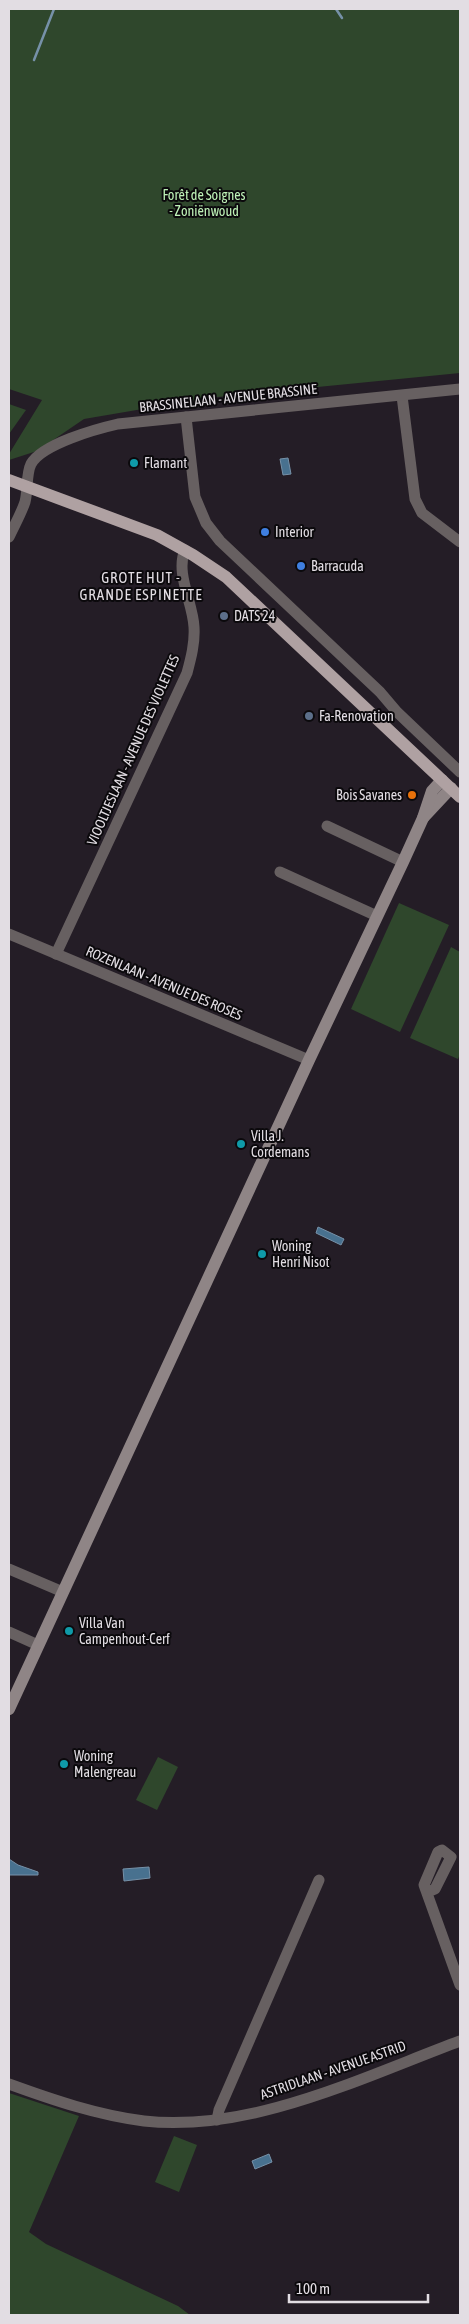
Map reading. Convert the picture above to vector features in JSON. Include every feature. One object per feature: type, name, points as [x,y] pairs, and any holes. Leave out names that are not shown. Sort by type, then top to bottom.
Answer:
[{"type":"main road","points":[[9,480],[157,535],[185,550],[226,577],[451,788]]},
{"type":"street","name":"BRASSINELAAN - AVENUE BRASSINE","points":[[9,537],[25,501],[31,464],[39,456],[72,437],[91,430],[118,424],[460,389]]},
{"type":"street","points":[[402,396],[414,499],[422,513],[460,542]]},
{"type":"street","points":[[186,417],[194,491],[206,523],[220,541],[380,692],[397,712],[460,772]]},
{"type":"street","name":"VIOOLTJESLAAN - AVENUE DES VIOLETTES","points":[[56,954],[187,673],[194,643],[194,626],[181,564],[185,550]]},
{"type":"street","points":[[9,1709],[423,818],[451,788]]},
{"type":"street","points":[[327,826],[403,862]]},
{"type":"street","points":[[280,872],[377,916]]},
{"type":"street","name":"ROZENLAAN - AVENUE DES ROSES","points":[[9,934],[309,1060]]},
{"type":"street","points":[[9,1569],[63,1592]]},
{"type":"street","points":[[9,1632],[38,1645]]},
{"type":"street","points":[[217,2120],[219,2110],[319,1880]]},
{"type":"street","points":[[428,1892],[430,1905],[460,1986]]},
{"type":"street","name":"ASTRIDLAAN - AVENUE ASTRID","points":[[9,2084],[97,2112],[145,2121],[217,2120],[251,2114],[309,2097],[460,2041]]},
{"type":"green space","name":"Forêt de Soignes - Zoniënwoud","points":[[9,9],[460,9],[460,373],[207,398],[84,419],[37,451],[9,460],[9,454],[42,400],[9,389]]},
{"type":"green space","points":[[9,404],[26,410],[9,434]]},
{"type":"green space","points":[[399,903],[449,925],[400,1032],[351,1009]]},
{"type":"green space","points":[[451,947],[460,952],[460,1054],[458,1059],[410,1038]]},
{"type":"green space","points":[[158,1757],[178,1767],[157,1810],[136,1800]]},
{"type":"green space","points":[[9,2093],[79,2116],[29,2232],[46,2244],[178,2306],[190,2315],[9,2315]]},
{"type":"green space","points":[[174,2136],[197,2145],[179,2192],[155,2182]]},
{"type":"water","points":[[288,458],[291,474],[283,475],[280,459]]},
{"type":"water","points":[[318,1227],[344,1239],[341,1245],[316,1233]]},
{"type":"water","points":[[9,1859],[18,1865],[38,1872],[38,1875],[9,1875]]},
{"type":"water","points":[[149,1867],[150,1878],[124,1881],[123,1869]]},
{"type":"water","points":[[269,2154],[272,2162],[255,2169],[252,2161]]},
{"type":"waterway","points":[[34,60],[54,9]]},
{"type":"waterway","points":[[336,9],[342,18]]},
{"type":"place","name":"Flamant","points":[[134,463]]},
{"type":"place","name":"Interior","points":[[265,532]]},
{"type":"place","name":"Barracuda","points":[[301,566]]},
{"type":"place","name":"DATS 24","points":[[224,616]]},
{"type":"place","name":"Fa-Renovation","points":[[309,716]]},
{"type":"place","name":"Bois Savanes","points":[[412,795]]},
{"type":"place","name":"Villa J. Cordemans","points":[[241,1144]]},
{"type":"place","name":"Woning Henri Nisot","points":[[262,1254]]},
{"type":"place","name":"Villa Van Campenhout-Cerf","points":[[69,1631]]},
{"type":"place","name":"Woning Malengreau","points":[[64,1764]]},
{"type":"district","name":"GROTE HUT - GRANDE ESPINETTE","points":[[141,586]]}]
